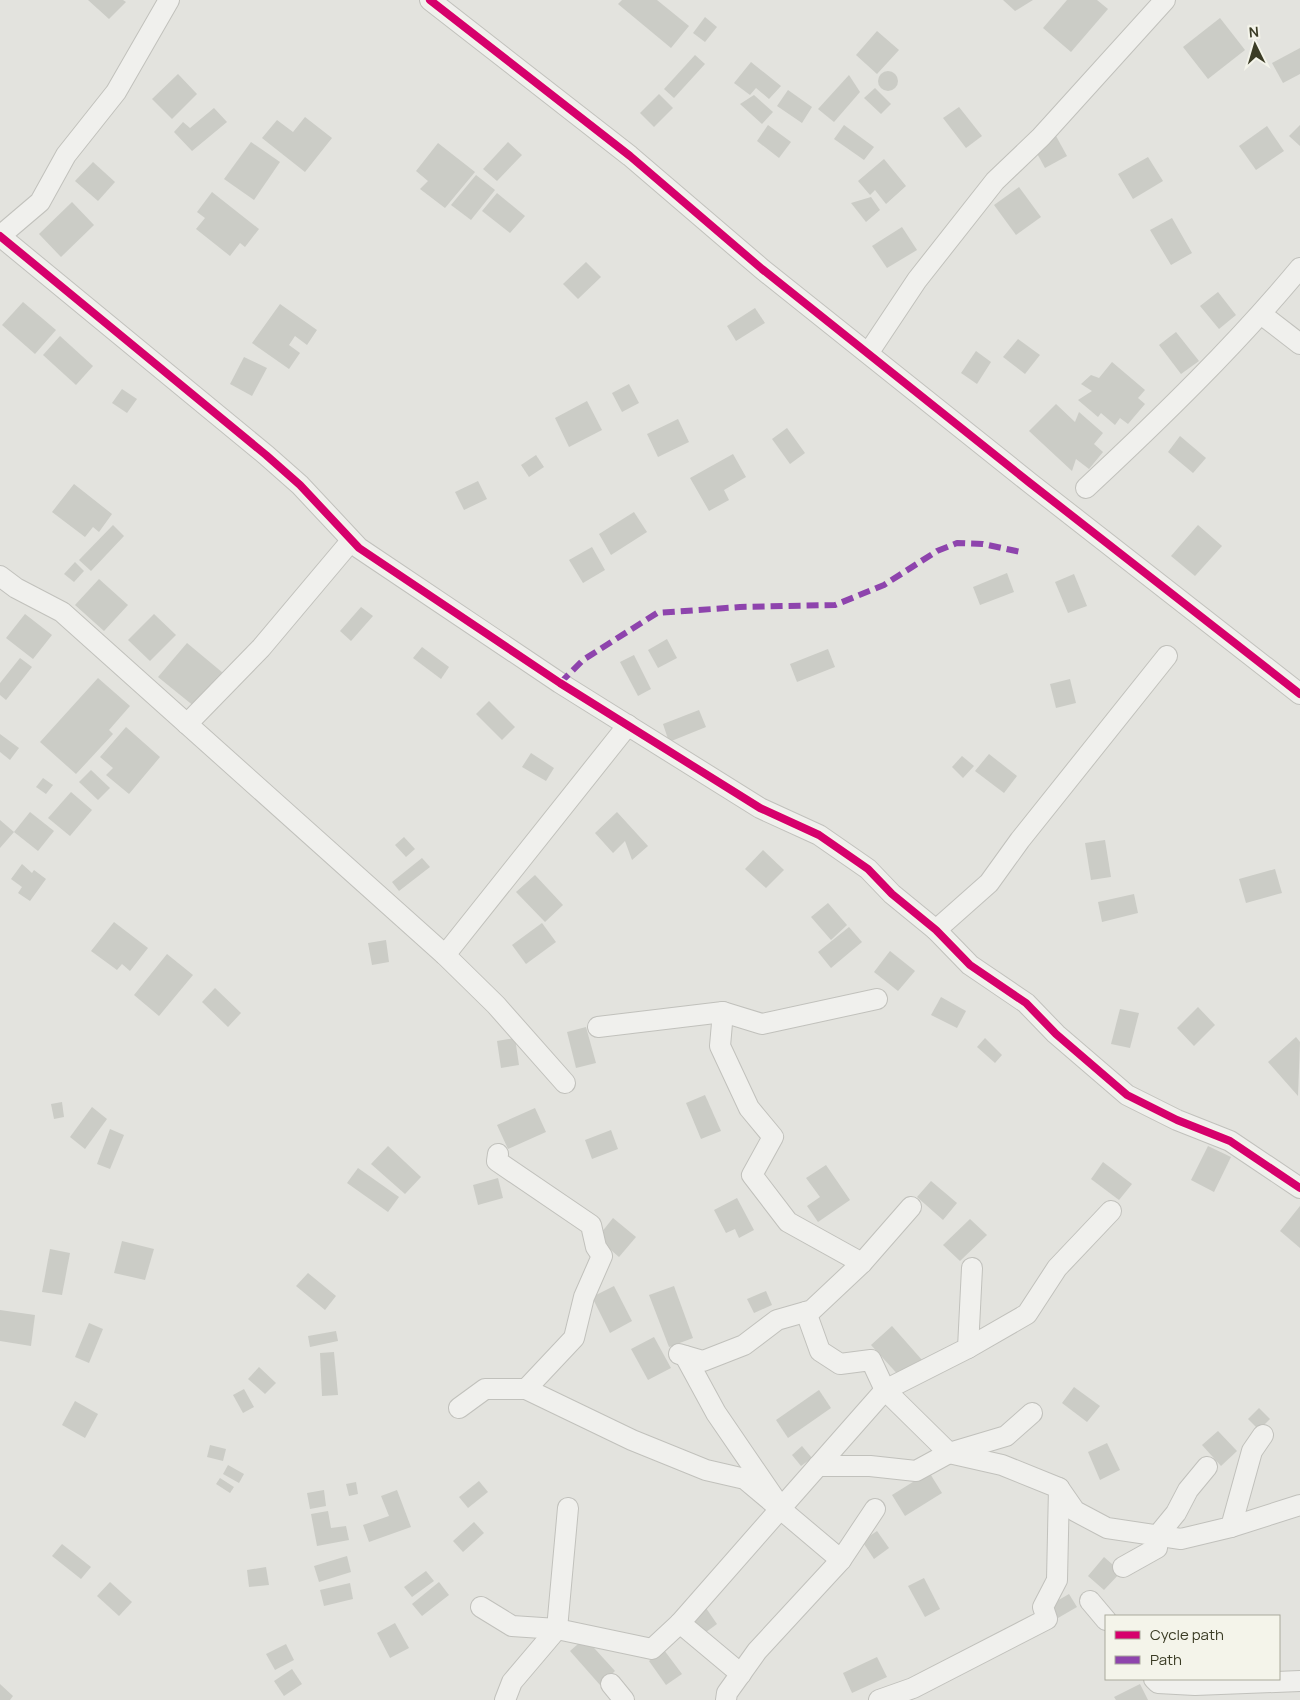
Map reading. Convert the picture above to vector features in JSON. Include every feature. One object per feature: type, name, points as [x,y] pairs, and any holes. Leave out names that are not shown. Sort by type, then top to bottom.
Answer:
[{"type":"street","points":[[169,0],[116,92],[66,155],[40,202],[0,236],[266,455],[300,485],[352,541],[536,667],[760,808],[819,835],[868,869],[892,894],[936,930],[970,965],[1026,1003],[1056,1034],[1127,1095],[1177,1120],[1230,1141],[1300,1188]]},
{"type":"street","points":[[430,0],[630,156],[762,268],[1080,523],[1300,694]]},
{"type":"street","points":[[869,352],[917,280],[995,181],[1041,137],[1165,0]]},
{"type":"street","points":[[1086,488],[1166,413],[1261,314],[1300,268]]},
{"type":"street","points":[[1261,314],[1300,344]]},
{"type":"street","points":[[188,724],[261,648],[352,541]]},
{"type":"street","points":[[0,576],[16,588],[62,612],[188,724],[445,955],[496,1005],[565,1083]]},
{"type":"street","points":[[936,930],[989,883],[1020,840],[1168,656]]},
{"type":"street","points":[[445,955],[628,725]]},
{"type":"street","points":[[598,1027],[723,1012],[762,1024],[877,999]]},
{"type":"street","points":[[723,1012],[720,1046],[749,1108],[773,1137],[752,1175],[788,1222],[862,1263]]},
{"type":"street","points":[[498,1154],[497,1161],[591,1225],[596,1248],[602,1256],[584,1297],[574,1338],[526,1389]]},
{"type":"street","points":[[780,1508],[716,1413],[682,1354],[703,1361],[744,1345],[777,1320],[812,1310],[862,1263],[911,1207]]},
{"type":"street","points":[[481,1607],[512,1626],[557,1629],[652,1649],[680,1624],[885,1390],[968,1348],[1027,1314],[1057,1268],[1111,1211]]},
{"type":"street","points":[[968,1348],[972,1268]]},
{"type":"street","points":[[806,1312],[820,1351],[840,1364],[871,1360],[885,1390],[949,1453],[1002,1465],[1059,1488],[1075,1511],[1106,1528],[1181,1539],[1230,1527],[1300,1505]]},
{"type":"street","points":[[459,1408],[485,1389],[526,1389],[640,1443],[706,1470],[745,1479],[841,1560]]},
{"type":"street","points":[[818,1466],[870,1466],[916,1471],[949,1453],[1006,1436],[1032,1413]]},
{"type":"street","points":[[1230,1527],[1252,1451],[1263,1435]]},
{"type":"street","points":[[1123,1567],[1157,1548],[1158,1535],[1176,1513],[1188,1490],[1207,1467]]},
{"type":"street","points":[[878,1700],[913,1688],[1046,1619],[1043,1607],[1057,1580],[1059,1488]]},
{"type":"street","points":[[505,1700],[512,1682],[557,1629],[568,1508]]},
{"type":"street","points":[[726,1700],[727,1694],[763,1644],[841,1560],[875,1509]]},
{"type":"street","points":[[1090,1601],[1105,1619]]},
{"type":"street","points":[[680,1624],[741,1674]]},
{"type":"street","points":[[1155,1680],[1158,1683],[1195,1685],[1300,1681]]},
{"type":"street","points":[[611,1684],[624,1700]]},
{"type":"building","points":[[88,0],[123,0],[126,2],[109,19]]},
{"type":"building","points":[[622,0],[657,0],[689,26],[671,48],[618,4]]},
{"type":"building","points":[[1003,0],[1033,0],[1015,11]]},
{"type":"building","points":[[1067,0],[1097,0],[1108,9],[1071,52],[1043,28]]},
{"type":"building","points":[[705,17],[717,27],[705,42],[693,33]]},
{"type":"building","points":[[1220,18],[1245,50],[1208,79],[1183,47]]},
{"type":"building","points":[[877,31],[899,50],[877,74],[856,55]]},
{"type":"building","points":[[1300,48],[1300,74],[1283,83],[1272,63]]},
{"type":"building","points":[[695,55],[705,64],[674,98],[664,89]]},
{"type":"building","points":[[751,62],[781,86],[769,99],[756,88],[750,95],[734,83]]},
{"type":"building","points":[[888,71],[895,74],[898,81],[895,88],[888,91],[881,88],[878,81],[881,74]]},
{"type":"building","points":[[178,74],[197,94],[172,119],[152,99]]},
{"type":"building","points":[[849,75],[860,92],[834,122],[818,109]]},
{"type":"building","points":[[875,88],[891,104],[881,114],[864,98]]},
{"type":"building","points":[[788,90],[812,107],[802,123],[777,106]]},
{"type":"building","points":[[659,94],[673,108],[654,127],[640,113]]},
{"type":"building","points":[[754,95],[773,112],[762,124],[740,104]]},
{"type":"building","points":[[959,107],[982,136],[966,148],[943,118]]},
{"type":"building","points":[[214,108],[227,122],[192,151],[174,132],[183,122],[190,128]]},
{"type":"building","points":[[305,117],[332,138],[305,172],[262,138],[277,120],[293,132]]},
{"type":"building","points":[[768,125],[791,142],[779,158],[757,141]]},
{"type":"building","points":[[844,125],[874,147],[864,160],[834,139]]},
{"type":"building","points":[[1300,125],[1300,146],[1289,136]]},
{"type":"building","points":[[1267,126],[1284,151],[1256,170],[1239,146]]},
{"type":"building","points":[[1056,136],[1067,156],[1045,168],[1034,148]]},
{"type":"building","points":[[251,142],[280,162],[254,200],[224,179]]},
{"type":"building","points":[[508,142],[522,155],[497,181],[483,169]]},
{"type":"building","points":[[438,143],[475,172],[445,208],[420,189],[428,181],[416,171]]},
{"type":"building","points":[[1148,157],[1163,181],[1133,199],[1118,174]]},
{"type":"building","points":[[884,159],[906,186],[886,204],[875,190],[870,195],[858,181]]},
{"type":"building","points":[[93,162],[115,182],[98,201],[75,181]]},
{"type":"building","points":[[476,175],[495,190],[471,220],[451,205]]},
{"type":"building","points":[[1019,187],[1041,217],[1016,235],[994,205]]},
{"type":"building","points":[[212,192],[259,229],[245,247],[240,243],[230,256],[196,229],[205,218],[197,212]]},
{"type":"building","points":[[497,193],[525,216],[510,233],[482,211]]},
{"type":"building","points":[[871,197],[880,210],[866,222],[851,203]]},
{"type":"building","points":[[72,202],[94,225],[61,257],[39,234]]},
{"type":"building","points":[[1172,218],[1192,253],[1171,265],[1150,230]]},
{"type":"building","points":[[902,227],[917,250],[887,268],[872,246]]},
{"type":"building","points":[[586,262],[601,277],[578,299],[563,284]]},
{"type":"building","points":[[1218,292],[1236,315],[1219,329],[1200,306]]},
{"type":"building","points":[[23,302],[56,330],[35,354],[2,325]]},
{"type":"building","points":[[280,304],[317,330],[307,345],[295,336],[289,345],[300,353],[289,369],[252,343]]},
{"type":"building","points":[[755,308],[765,323],[736,341],[727,326]]},
{"type":"building","points":[[1176,332],[1199,361],[1181,374],[1159,345]]},
{"type":"building","points":[[60,336],[93,366],[76,385],[43,355]]},
{"type":"building","points":[[1018,339],[1040,355],[1025,374],[1003,357]]},
{"type":"building","points":[[976,351],[991,362],[977,384],[961,373]]},
{"type":"building","points":[[244,357],[267,368],[252,396],[230,384]]},
{"type":"building","points":[[1112,362],[1145,390],[1138,398],[1145,404],[1128,424],[1120,418],[1115,425],[1101,413],[1098,417],[1078,400],[1092,391],[1081,384],[1091,375],[1099,378]]},
{"type":"building","points":[[629,384],[639,403],[622,412],[612,393]]},
{"type":"building","points":[[122,389],[137,399],[127,413],[112,403]]},
{"type":"building","points":[[587,401],[602,430],[569,447],[555,418]]},
{"type":"building","points":[[1056,404],[1075,422],[1079,412],[1103,433],[1094,444],[1103,452],[1089,469],[1076,459],[1072,471],[1029,431]]},
{"type":"building","points":[[678,419],[689,442],[658,457],[647,434]]},
{"type":"building","points":[[787,428],[805,453],[790,464],[772,439]]},
{"type":"building","points":[[1180,436],[1206,458],[1193,473],[1168,452]]},
{"type":"building","points":[[733,454],[746,477],[724,490],[729,500],[709,511],[690,478]]},
{"type":"building","points":[[536,455],[544,467],[529,477],[521,465]]},
{"type":"building","points":[[478,481],[487,499],[464,510],[455,492]]},
{"type":"building","points":[[74,484],[112,514],[99,532],[93,527],[85,537],[52,512]]},
{"type":"building","points":[[634,512],[647,532],[611,555],[599,534]]},
{"type":"building","points":[[113,525],[124,536],[91,571],[79,560]]},
{"type":"building","points":[[1198,525],[1222,546],[1195,576],[1171,556]]},
{"type":"building","points":[[592,547],[605,570],[583,583],[569,560]]},
{"type":"building","points":[[75,562],[84,571],[74,582],[64,574]]},
{"type":"building","points":[[1007,573],[1014,592],[980,605],[973,587]]},
{"type":"building","points":[[1074,574],[1087,606],[1068,613],[1055,582]]},
{"type":"building","points":[[99,579],[128,605],[104,631],[75,605]]},
{"type":"building","points":[[361,607],[373,616],[351,641],[340,631]]},
{"type":"building","points":[[25,614],[52,635],[33,659],[6,638]]},
{"type":"building","points":[[154,614],[176,635],[150,661],[128,640]]},
{"type":"building","points":[[667,639],[677,658],[658,668],[648,650]]},
{"type":"building","points":[[187,643],[223,673],[195,707],[158,677]]},
{"type":"building","points":[[422,647],[449,667],[441,679],[413,658]]},
{"type":"building","points":[[828,649],[835,667],[797,682],[790,664]]},
{"type":"building","points":[[634,655],[651,689],[638,696],[620,662]]},
{"type":"building","points":[[20,658],[32,667],[6,700],[0,695],[0,683]]},
{"type":"building","points":[[98,678],[130,706],[109,730],[113,734],[76,774],[40,742]]},
{"type":"building","points":[[1070,679],[1076,703],[1056,708],[1050,684]]},
{"type":"building","points":[[489,701],[515,727],[502,740],[476,714]]},
{"type":"building","points":[[699,710],[706,727],[669,742],[663,724]]},
{"type":"building","points":[[126,727],[160,757],[129,794],[106,775],[113,768],[100,757]]},
{"type":"building","points":[[0,734],[19,748],[10,760],[0,752]]},
{"type":"building","points":[[531,753],[554,768],[546,781],[522,767]]},
{"type":"building","points":[[989,754],[1017,776],[1004,793],[975,771]]},
{"type":"building","points":[[962,756],[974,766],[963,778],[952,767]]},
{"type":"building","points":[[91,770],[110,788],[98,800],[79,782]]},
{"type":"building","points":[[43,778],[53,785],[46,794],[36,787]]},
{"type":"building","points":[[71,792],[92,810],[70,836],[48,818]]},
{"type":"building","points":[[30,812],[54,831],[38,851],[14,832]]},
{"type":"building","points":[[617,812],[648,846],[632,860],[625,841],[613,853],[595,833]]},
{"type":"building","points":[[0,820],[14,832],[0,848]]},
{"type":"building","points":[[404,837],[415,849],[406,857],[395,845]]},
{"type":"building","points":[[1105,840],[1111,877],[1091,880],[1085,843]]},
{"type":"building","points":[[763,850],[784,870],[766,888],[745,869]]},
{"type":"building","points":[[422,858],[430,867],[399,891],[392,882]]},
{"type":"building","points":[[22,864],[32,873],[34,870],[46,879],[30,901],[18,893],[22,887],[11,879]]},
{"type":"building","points":[[1275,869],[1282,893],[1246,903],[1239,879]]},
{"type":"building","points":[[535,875],[563,905],[545,922],[516,892]]},
{"type":"building","points":[[1134,894],[1138,913],[1102,922],[1098,902]]},
{"type":"building","points":[[828,903],[847,925],[831,940],[811,917]]},
{"type":"building","points":[[114,922],[148,948],[130,971],[122,964],[117,970],[91,951]]},
{"type":"building","points":[[542,923],[556,942],[526,964],[512,945]]},
{"type":"building","points":[[849,927],[862,942],[831,968],[818,952]]},
{"type":"building","points":[[386,940],[389,962],[372,965],[368,943]]},
{"type":"building","points":[[890,951],[915,971],[898,991],[874,972]]},
{"type":"building","points":[[167,954],[193,975],[159,1016],[134,995]]},
{"type":"building","points":[[215,988],[241,1013],[228,1027],[202,1002]]},
{"type":"building","points":[[941,997],[966,1011],[957,1028],[931,1015]]},
{"type":"building","points":[[1198,1007],[1215,1025],[1194,1046],[1177,1028]]},
{"type":"building","points":[[1120,1009],[1139,1013],[1130,1048],[1111,1044]]},
{"type":"building","points":[[586,1027],[596,1063],[576,1068],[567,1032]]},
{"type":"building","points":[[1296,1037],[1300,1042],[1298,1096],[1268,1062]]},
{"type":"building","points":[[515,1038],[519,1065],[501,1068],[497,1041]]},
{"type":"building","points":[[985,1038],[1002,1055],[995,1063],[977,1047]]},
{"type":"building","points":[[705,1095],[721,1131],[701,1139],[686,1103]]},
{"type":"building","points":[[62,1102],[64,1117],[54,1119],[51,1104]]},
{"type":"building","points":[[92,1107],[107,1119],[85,1149],[70,1137]]},
{"type":"building","points":[[535,1108],[546,1132],[508,1149],[497,1125]]},
{"type":"building","points":[[110,1129],[124,1135],[110,1169],[97,1164]]},
{"type":"building","points":[[611,1130],[618,1149],[592,1159],[585,1140]]},
{"type":"building","points":[[388,1146],[421,1177],[405,1194],[371,1164]]},
{"type":"building","points":[[1208,1146],[1231,1157],[1214,1192],[1191,1180]]},
{"type":"building","points":[[1103,1162],[1132,1184],[1119,1200],[1091,1179]]},
{"type":"building","points":[[826,1165],[850,1200],[818,1222],[807,1206],[820,1197],[806,1178]]},
{"type":"building","points":[[358,1168],[399,1197],[388,1212],[347,1183]]},
{"type":"building","points":[[498,1178],[503,1198],[478,1205],[473,1185]]},
{"type":"building","points":[[931,1181],[957,1203],[943,1220],[917,1197]]},
{"type":"building","points":[[737,1198],[754,1230],[739,1238],[735,1229],[726,1233],[714,1210]]},
{"type":"building","points":[[1300,1206],[1300,1248],[1280,1231]]},
{"type":"building","points":[[613,1218],[636,1237],[619,1257],[597,1238]]},
{"type":"building","points":[[970,1219],[987,1235],[960,1261],[943,1245]]},
{"type":"building","points":[[122,1241],[154,1249],[145,1280],[114,1273]]},
{"type":"building","points":[[50,1249],[70,1253],[62,1295],[42,1292]]},
{"type":"building","points":[[308,1273],[336,1296],[325,1310],[296,1286]]},
{"type":"building","points":[[614,1286],[632,1321],[610,1333],[592,1297]]},
{"type":"building","points":[[674,1286],[693,1338],[669,1347],[649,1295]]},
{"type":"building","points":[[766,1291],[772,1305],[754,1313],[747,1299]]},
{"type":"building","points":[[0,1310],[35,1315],[31,1346],[0,1341]]},
{"type":"building","points":[[89,1323],[103,1329],[89,1363],[75,1357]]},
{"type":"building","points":[[892,1326],[922,1360],[902,1379],[871,1345]]},
{"type":"building","points":[[336,1331],[338,1341],[310,1347],[308,1336]]},
{"type":"building","points":[[654,1337],[671,1368],[648,1380],[631,1349]]},
{"type":"building","points":[[334,1352],[338,1395],[322,1396],[320,1353]]},
{"type":"building","points":[[259,1367],[276,1383],[265,1394],[248,1379]]},
{"type":"building","points":[[1074,1387],[1100,1406],[1087,1422],[1062,1403]]},
{"type":"building","points":[[244,1389],[254,1407],[243,1413],[233,1395]]},
{"type":"building","points":[[819,1390],[831,1408],[788,1438],[776,1420]]},
{"type":"building","points":[[75,1401],[98,1414],[85,1438],[62,1425]]},
{"type":"building","points":[[1259,1408],[1270,1419],[1259,1430],[1248,1419]]},
{"type":"building","points":[[1218,1431],[1237,1451],[1221,1466],[1202,1445]]},
{"type":"building","points":[[1107,1443],[1120,1470],[1100,1480],[1088,1452]]},
{"type":"building","points":[[210,1445],[226,1449],[223,1461],[207,1457]]},
{"type":"building","points":[[802,1446],[812,1458],[801,1466],[792,1455]]},
{"type":"building","points":[[228,1465],[244,1474],[239,1483],[223,1474]]},
{"type":"building","points":[[929,1472],[942,1493],[905,1516],[892,1495]]},
{"type":"building","points":[[220,1478],[234,1487],[230,1493],[216,1484]]},
{"type":"building","points":[[479,1481],[488,1492],[468,1508],[459,1497]]},
{"type":"building","points":[[356,1482],[358,1494],[349,1496],[346,1484]]},
{"type":"building","points":[[324,1490],[326,1506],[310,1509],[307,1493]]},
{"type":"building","points":[[397,1490],[411,1527],[369,1542],[363,1525],[389,1516],[381,1496]]},
{"type":"building","points":[[328,1511],[331,1528],[346,1526],[349,1540],[317,1546],[311,1514]]},
{"type":"building","points":[[474,1522],[484,1533],[463,1552],[453,1541]]},
{"type":"building","points":[[877,1531],[889,1548],[874,1559],[862,1541]]},
{"type":"building","points":[[62,1544],[91,1567],[81,1579],[52,1556]]},
{"type":"building","points":[[347,1556],[351,1572],[319,1582],[314,1566]]},
{"type":"building","points":[[1104,1557],[1121,1572],[1104,1590],[1088,1576]]},
{"type":"building","points":[[266,1567],[269,1585],[249,1587],[247,1570]]},
{"type":"building","points":[[426,1571],[434,1581],[412,1597],[404,1587]]},
{"type":"building","points":[[924,1578],[940,1609],[925,1617],[908,1586]]},
{"type":"building","points":[[110,1582],[132,1602],[119,1616],[97,1596]]},
{"type":"building","points":[[439,1582],[449,1595],[422,1616],[412,1604]]},
{"type":"building","points":[[350,1583],[353,1599],[324,1606],[320,1590]]},
{"type":"building","points":[[1069,1594],[1077,1607],[1058,1618],[1050,1605]]},
{"type":"building","points":[[706,1608],[717,1624],[702,1635],[690,1620]]},
{"type":"building","points":[[395,1623],[409,1648],[390,1658],[377,1633]]},
{"type":"building","points":[[585,1638],[615,1671],[600,1685],[570,1651]]},
{"type":"building","points":[[286,1644],[294,1660],[275,1670],[266,1654]]},
{"type":"building","points":[[664,1650],[682,1674],[666,1685],[649,1661]]},
{"type":"building","points":[[877,1657],[887,1677],[852,1693],[843,1673]]},
{"type":"building","points":[[292,1669],[302,1684],[284,1696],[274,1681]]},
{"type":"building","points":[[0,1684],[13,1696],[10,1700],[0,1700]]},
{"type":"building","points":[[1140,1684],[1148,1700],[1116,1700],[1114,1697]]},
{"type":"marked path","points":[[560,683],[583,660],[657,613],[740,607],[835,605],[884,585],[937,551],[957,543],[983,544],[1021,552]]},
{"type":"cycle path","points":[[430,0],[630,156],[762,269],[1030,483],[1300,694]]},
{"type":"cycle path","points":[[0,236],[266,455],[300,485],[359,548],[560,683],[760,808],[819,835],[868,869],[892,894],[936,930],[970,965],[1026,1003],[1056,1034],[1127,1095],[1177,1120],[1230,1141],[1300,1188]]}]
